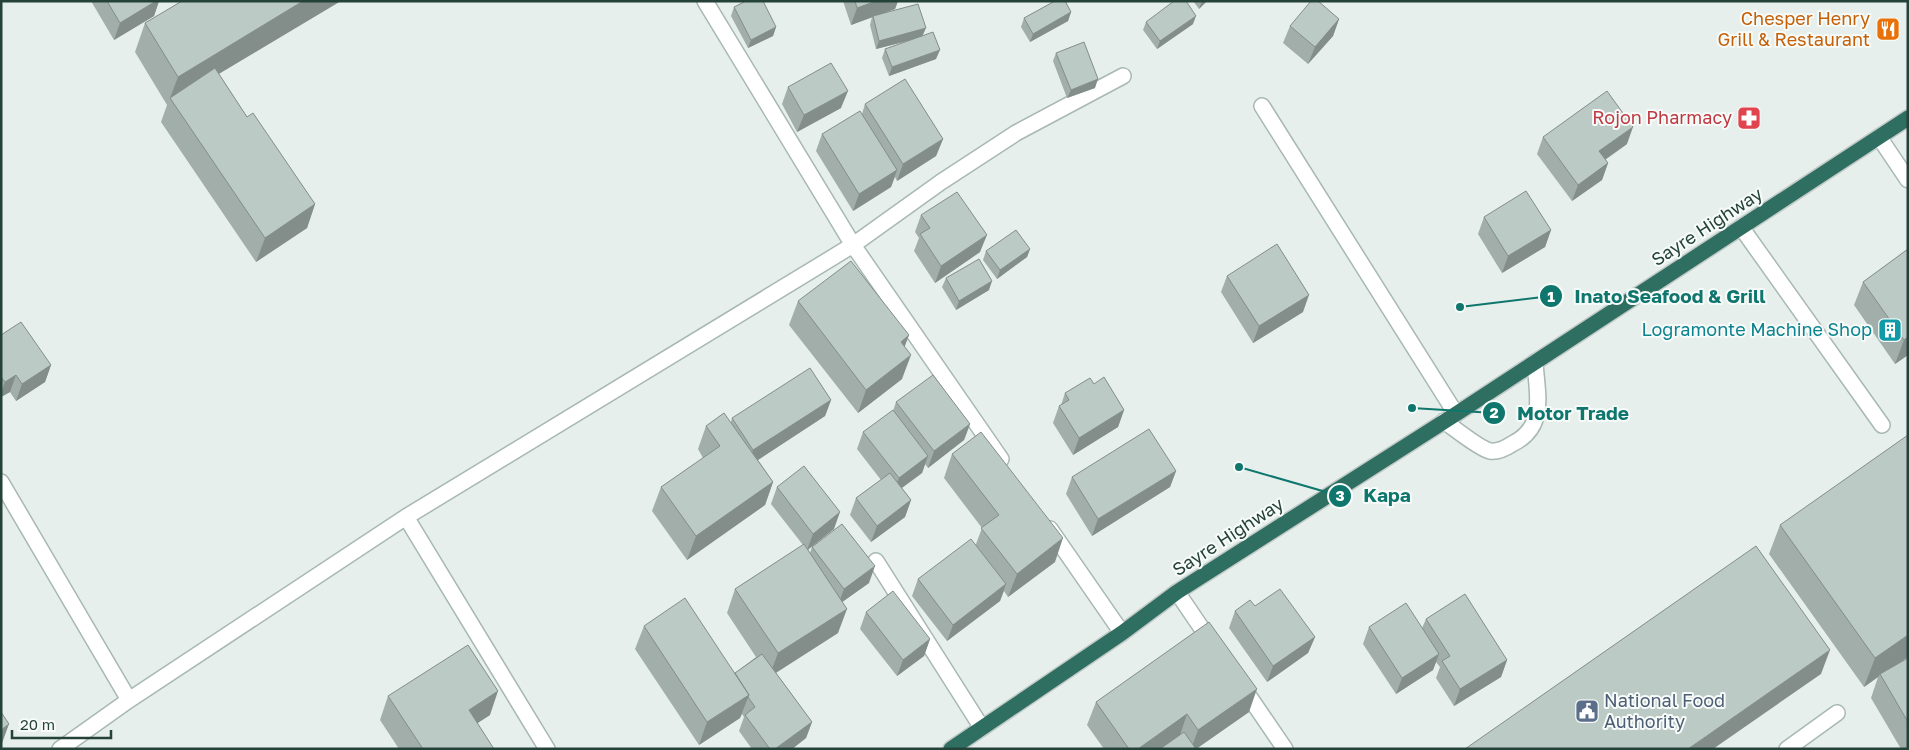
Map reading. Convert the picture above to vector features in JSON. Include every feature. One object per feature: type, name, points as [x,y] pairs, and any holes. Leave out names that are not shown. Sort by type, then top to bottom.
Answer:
[{"type":"highway","name":"Sayre Highway","points":[[951,749],[1122,633],[1177,592],[1450,418],[1908,118]]},
{"type":"street","points":[[705,1],[853,246],[1010,471]]},
{"type":"street","points":[[60,749],[129,700],[406,517],[853,246],[941,182],[1016,133],[1123,76]]},
{"type":"street","points":[[1262,106],[1450,418],[1489,451],[1501,450],[1524,438],[1532,430],[1538,413],[1535,362]]},
{"type":"street","points":[[1879,137],[1908,180]]},
{"type":"street","points":[[1741,227],[1882,425]]},
{"type":"street","points":[[1,482],[129,700]]},
{"type":"street","points":[[406,517],[547,749]]},
{"type":"street","points":[[1044,520],[1122,633]]},
{"type":"street","points":[[876,561],[982,728]]},
{"type":"street","points":[[1177,592],[1222,658]]},
{"type":"street","points":[[1234,675],[1285,749]]},
{"type":"street","points":[[1786,749],[1837,713]]},
{"type":"building","points":[[107,1],[156,1],[120,23]]},
{"type":"building","points":[[182,1],[303,1],[178,77],[145,23]]},
{"type":"building","points":[[746,1],[763,1],[776,27],[751,40],[734,7]]},
{"type":"building","points":[[855,1],[876,1],[857,8]]},
{"type":"building","points":[[1055,1],[1065,1],[1071,12],[1033,34],[1024,18]]},
{"type":"building","points":[[1174,1],[1186,1],[1196,16],[1160,41],[1146,22]]},
{"type":"building","points":[[1311,1],[1318,1],[1339,19],[1315,47],[1290,26]]},
{"type":"building","points":[[918,4],[926,28],[879,41],[873,16]]},
{"type":"building","points":[[933,32],[940,50],[892,67],[885,49]]},
{"type":"building","points":[[1084,42],[1098,79],[1071,90],[1056,53]]},
{"type":"building","points":[[831,63],[848,91],[804,115],[788,87]]},
{"type":"building","points":[[215,68],[247,117],[253,113],[315,204],[265,238],[170,98]]},
{"type":"building","points":[[905,79],[943,139],[903,164],[865,104]]},
{"type":"building","points":[[1607,91],[1633,127],[1599,151],[1608,163],[1578,185],[1543,137]]},
{"type":"building","points":[[860,111],[897,170],[859,194],[822,134]]},
{"type":"building","points":[[1526,191],[1551,230],[1508,256],[1484,217]]},
{"type":"building","points":[[957,192],[987,235],[941,266],[920,234],[930,228],[921,215]]},
{"type":"building","points":[[1016,230],[1030,249],[1000,270],[986,251]]},
{"type":"building","points":[[1277,244],[1309,295],[1259,326],[1227,276]]},
{"type":"building","points":[[1908,249],[1908,337],[1904,340],[1863,282]]},
{"type":"building","points":[[979,259],[992,281],[959,301],[946,278]]},
{"type":"building","points":[[851,261],[909,335],[901,342],[911,355],[866,390],[798,301]]},
{"type":"building","points":[[21,322],[51,365],[22,384],[16,375],[5,382],[1,377],[1,335]]},
{"type":"building","points":[[810,368],[831,400],[753,450],[732,418]]},
{"type":"building","points":[[933,375],[970,424],[934,451],[896,402]]},
{"type":"building","points":[[1104,377],[1124,410],[1079,438],[1059,406],[1069,400],[1065,393],[1090,378],[1094,384]]},
{"type":"building","points":[[893,410],[928,456],[899,478],[863,432]]},
{"type":"building","points":[[724,413],[773,482],[696,536],[661,487],[720,446],[706,426]]},
{"type":"building","points":[[1149,429],[1176,471],[1098,519],[1072,477]]},
{"type":"building","points":[[981,432],[1063,538],[1017,574],[981,528],[999,515],[952,454]]},
{"type":"building","points":[[1908,435],[1908,635],[1875,658],[1780,525]]},
{"type":"building","points":[[804,466],[840,512],[813,534],[777,487]]},
{"type":"building","points":[[890,473],[911,500],[877,526],[856,498]]},
{"type":"building","points":[[842,524],[875,566],[844,589],[812,547]]},
{"type":"building","points":[[971,539],[1006,584],[953,625],[918,579]]},
{"type":"building","points":[[804,544],[847,609],[778,653],[735,589]]},
{"type":"building","points":[[1756,546],[1830,650],[1688,749],[1465,749]]},
{"type":"building","points":[[1280,589],[1315,637],[1273,666],[1235,611],[1250,600],[1255,606]]},
{"type":"building","points":[[893,591],[930,639],[903,660],[866,612]]},
{"type":"building","points":[[1465,594],[1507,660],[1460,689],[1442,661],[1450,656],[1426,619]]},
{"type":"building","points":[[685,598],[749,695],[707,722],[644,626]]},
{"type":"building","points":[[1406,603],[1439,654],[1402,678],[1369,627]]},
{"type":"building","points":[[1209,622],[1257,689],[1198,730],[1187,714],[1138,749],[1129,749],[1096,702]]},
{"type":"building","points":[[468,645],[498,691],[469,710],[494,749],[423,749],[388,696]]},
{"type":"building","points":[[762,654],[812,722],[775,749],[770,749],[745,715],[755,707],[735,673]]},
{"type":"building","points":[[1908,658],[1908,722],[1880,674]]},
{"type":"building","points":[[1,712],[9,724],[1,730]]},
{"type":"building","points":[[1184,732],[1196,749],[1160,749]]},
{"type":"place","name":"Chesper Henry Grill & Restaurant","points":[[1888,29]]},
{"type":"place","name":"Rojon Pharmacy","points":[[1749,118]]},
{"type":"place","name":"Inato Seafood & Grill","points":[[1460,307]]},
{"type":"place","name":"Logramonte Machine Shop","points":[[1890,330]]},
{"type":"place","name":"Motor Trade","points":[[1412,408]]},
{"type":"place","name":"Kapa","points":[[1239,467]]},
{"type":"place","name":"National Food Authority","points":[[1587,711]]}]
